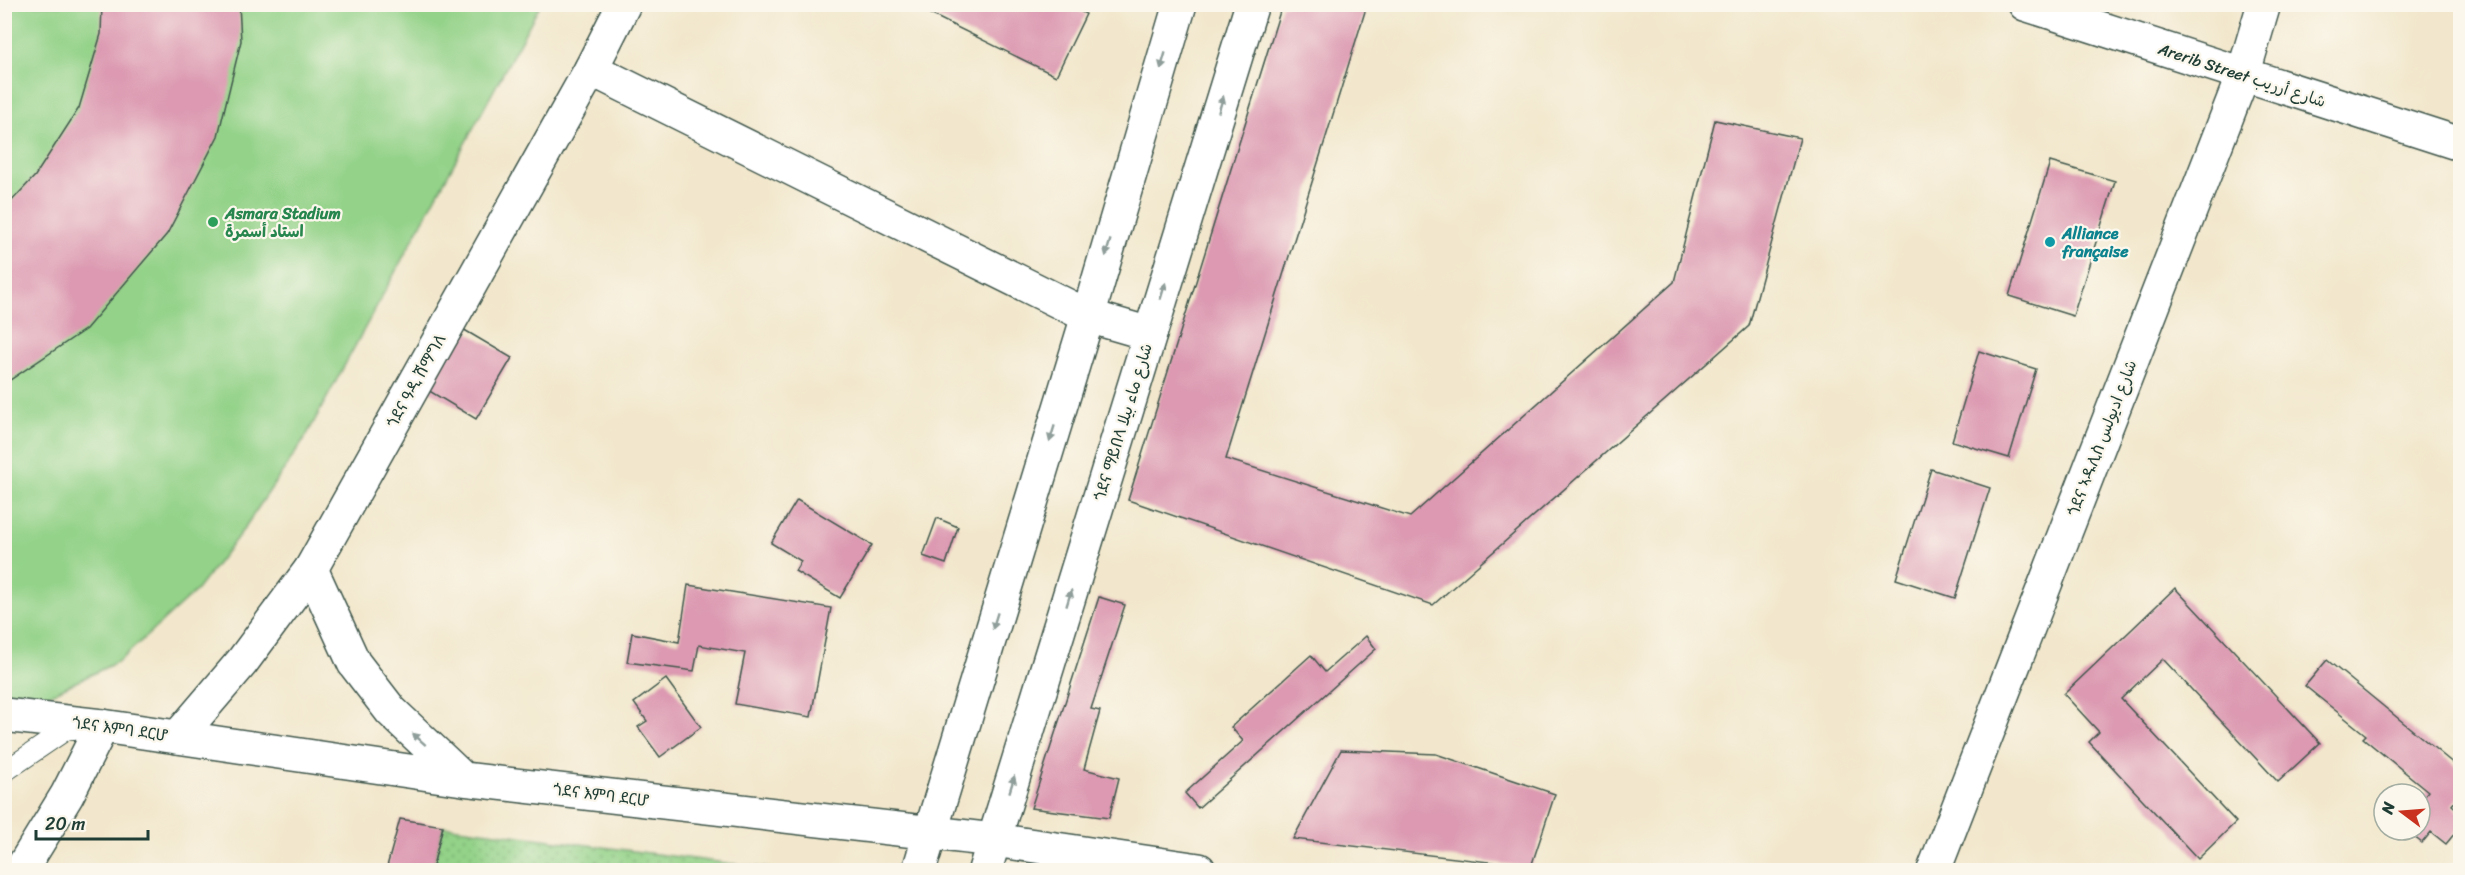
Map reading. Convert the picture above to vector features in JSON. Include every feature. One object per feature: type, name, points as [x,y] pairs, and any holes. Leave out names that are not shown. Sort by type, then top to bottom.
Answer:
[{"type":"main road","name":"ጎደና ዓዲ ሽማግለ","points":[[178,737],[242,662],[310,569],[591,69],[624,4]]},
{"type":"main road","points":[[919,870],[1088,316],[1180,4]]},
{"type":"main road","name":"ጎደና ማይበላ شارع ماء بيلا","points":[[990,855],[1252,4]]},
{"type":"main road","name":"Arerib Street شارع أرريب","points":[[2025,4],[2460,144]]},
{"type":"main road","name":"ጎደና ኣዱሊስ شارع اديولس","points":[[1934,870],[2243,75],[2264,4]]},
{"type":"main road","points":[[591,69],[1088,316],[1150,334]]},
{"type":"main road","points":[[310,569],[354,663],[391,711],[463,778]]},
{"type":"main road","name":"ጎደና እምባ ደርሆ","points":[[4,715],[89,724],[463,778],[930,834],[990,855],[1199,870]]},
{"type":"main road","points":[[21,870],[67,795],[89,724]]},
{"type":"lane","points":[[4,772],[89,724]]},
{"type":"green space","name":"Asmara Stadium استاد أسمرة","points":[[5,5],[540,5],[304,440],[243,530],[197,590],[119,661],[45,697],[5,697]]},
{"type":"green space","points":[[443,826],[778,870],[432,870]]},
{"type":"building","points":[[102,4],[239,4],[241,41],[218,136],[167,234],[86,329],[4,384],[4,209],[35,176],[79,108],[101,34]]},
{"type":"building","points":[[912,5],[1067,5],[1086,14],[1056,76]]},
{"type":"building","points":[[1282,5],[1367,5],[1226,459],[1410,517],[1674,282],[1715,120],[1800,138],[1749,326],[1433,605],[1128,500]]},
{"type":"building","points":[[2050,162],[2115,181],[2073,316],[2009,296]]},
{"type":"building","points":[[461,328],[512,358],[476,419],[426,389]]},
{"type":"building","points":[[1979,351],[2036,369],[2009,458],[1952,441]]},
{"type":"building","points":[[1931,469],[1990,488],[1955,598],[1896,579]]},
{"type":"building","points":[[797,500],[872,545],[840,598],[795,571],[801,561],[771,543]]},
{"type":"building","points":[[937,518],[958,527],[946,564],[923,556]]},
{"type":"building","points":[[688,585],[831,608],[811,717],[735,704],[745,653],[699,645],[694,671],[627,662],[632,633],[679,642]]},
{"type":"building","points":[[2175,588],[2320,743],[2278,782],[2163,659],[2121,699],[2236,822],[2198,859],[2089,742],[2099,732],[2064,694]]},
{"type":"building","points":[[1099,597],[1125,605],[1091,709],[1100,711],[1084,769],[1119,778],[1109,818],[1031,808]]},
{"type":"building","points":[[1366,636],[1376,649],[1198,808],[1185,793],[1243,741],[1231,727],[1311,655],[1325,672]]},
{"type":"building","points":[[2327,660],[2460,769],[2460,795],[2452,805],[2460,812],[2460,827],[2446,844],[2432,833],[2432,782],[2417,782],[2363,738],[2366,735],[2305,686]]},
{"type":"building","points":[[666,679],[701,727],[660,757],[638,727],[647,721],[634,703]]},
{"type":"building","points":[[1341,750],[1436,754],[1555,794],[1531,867],[1293,839]]},
{"type":"building","points":[[400,819],[443,826],[432,870],[386,870]]},
{"type":"place","name":"Asmara Stadium استاد أسمرة","points":[[213,222]]},
{"type":"place","name":"Alliance française","points":[[2050,242]]}]
